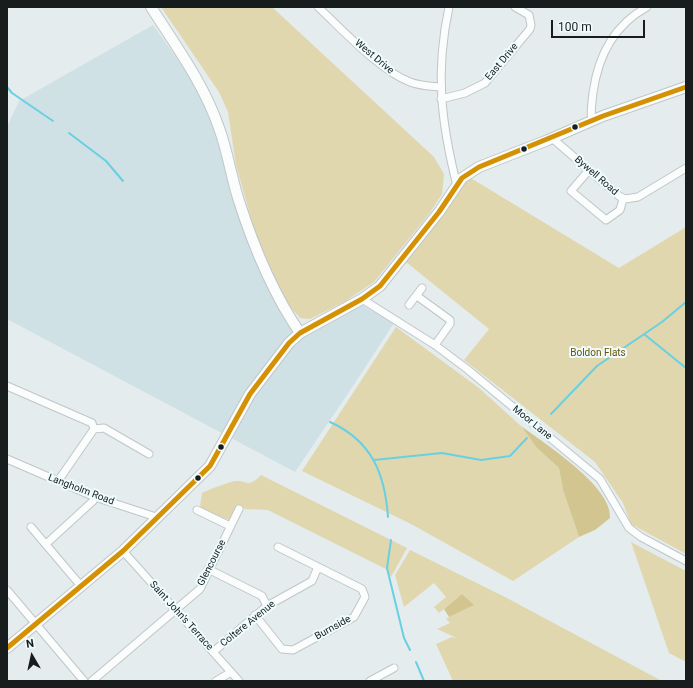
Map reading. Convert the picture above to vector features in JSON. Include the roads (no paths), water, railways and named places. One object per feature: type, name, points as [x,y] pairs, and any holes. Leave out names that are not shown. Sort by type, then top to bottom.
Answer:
[{"type":"main road","points":[[151,7],[200,84],[219,128],[239,201],[262,267],[283,308],[300,333]]},
{"type":"main road","points":[[7,648],[123,551],[156,517],[210,466],[250,394],[289,343],[300,333],[362,299],[380,286],[439,212],[462,178],[479,166],[592,121],[686,87]]},
{"type":"street","name":"West Drive","points":[[318,7],[377,60],[399,77],[417,85],[440,87]]},
{"type":"street","points":[[449,7],[442,54],[440,87],[445,134],[457,186]]},
{"type":"street","name":"East Drive","points":[[441,99],[476,88],[492,76],[530,29],[531,25],[529,15],[515,7]]},
{"type":"street","points":[[592,121],[590,113],[594,86],[598,66],[605,50],[612,38],[623,25],[647,7]]},
{"type":"street","name":"Bywell Road","points":[[552,138],[623,199],[632,200],[638,198],[686,168]]},
{"type":"street","points":[[589,170],[571,191],[606,220],[620,210],[623,199]]},
{"type":"street","points":[[409,305],[422,288]]},
{"type":"street","points":[[417,296],[450,320],[450,324],[435,345]]},
{"type":"street","name":"Moor Lane","points":[[362,299],[435,345],[593,473],[605,486],[629,528],[641,537],[686,562]]},
{"type":"street","points":[[7,386],[92,423],[94,429]]},
{"type":"street","points":[[58,481],[94,429],[104,428],[149,454]]},
{"type":"street","name":"Langholm Road","points":[[7,459],[95,497],[156,517]]},
{"type":"street","points":[[46,544],[93,501],[95,497]]},
{"type":"street","name":"Glencourse","points":[[92,681],[200,589],[208,569],[239,509]]},
{"type":"street","points":[[197,510],[230,526]]},
{"type":"street","points":[[31,526],[81,586]]},
{"type":"street","name":"Burnside","points":[[255,615],[282,649],[293,650],[354,617],[365,597],[362,589],[278,547]]},
{"type":"street","name":"Saint John's Terrace","points":[[123,551],[239,681]]},
{"type":"street","name":"Coltere Avenue","points":[[213,652],[267,606],[312,581],[318,567]]},
{"type":"street","points":[[208,569],[262,596],[267,606]]},
{"type":"street","points":[[7,590],[84,681]]},
{"type":"street","points":[[370,681],[394,668]]},
{"type":"street","points":[[216,681],[231,672]]},
{"type":"waterway","points":[[7,87],[12,93],[53,121]]},
{"type":"waterway","points":[[69,133],[106,161],[123,181]]},
{"type":"waterway","points":[[551,414],[597,366],[662,322],[686,302]]},
{"type":"waterway","points":[[644,334],[686,368]]},
{"type":"waterway","points":[[330,422],[356,439],[374,460],[384,487],[388,517]]},
{"type":"waterway","points":[[374,460],[442,453],[481,460],[510,456],[527,438]]},
{"type":"waterway","points":[[391,540],[387,568],[404,638],[410,650]]},
{"type":"waterway","points":[[416,662],[424,681]]},
{"type":"park label","name":"Boldon Flats","points":[[598,353]]}]
